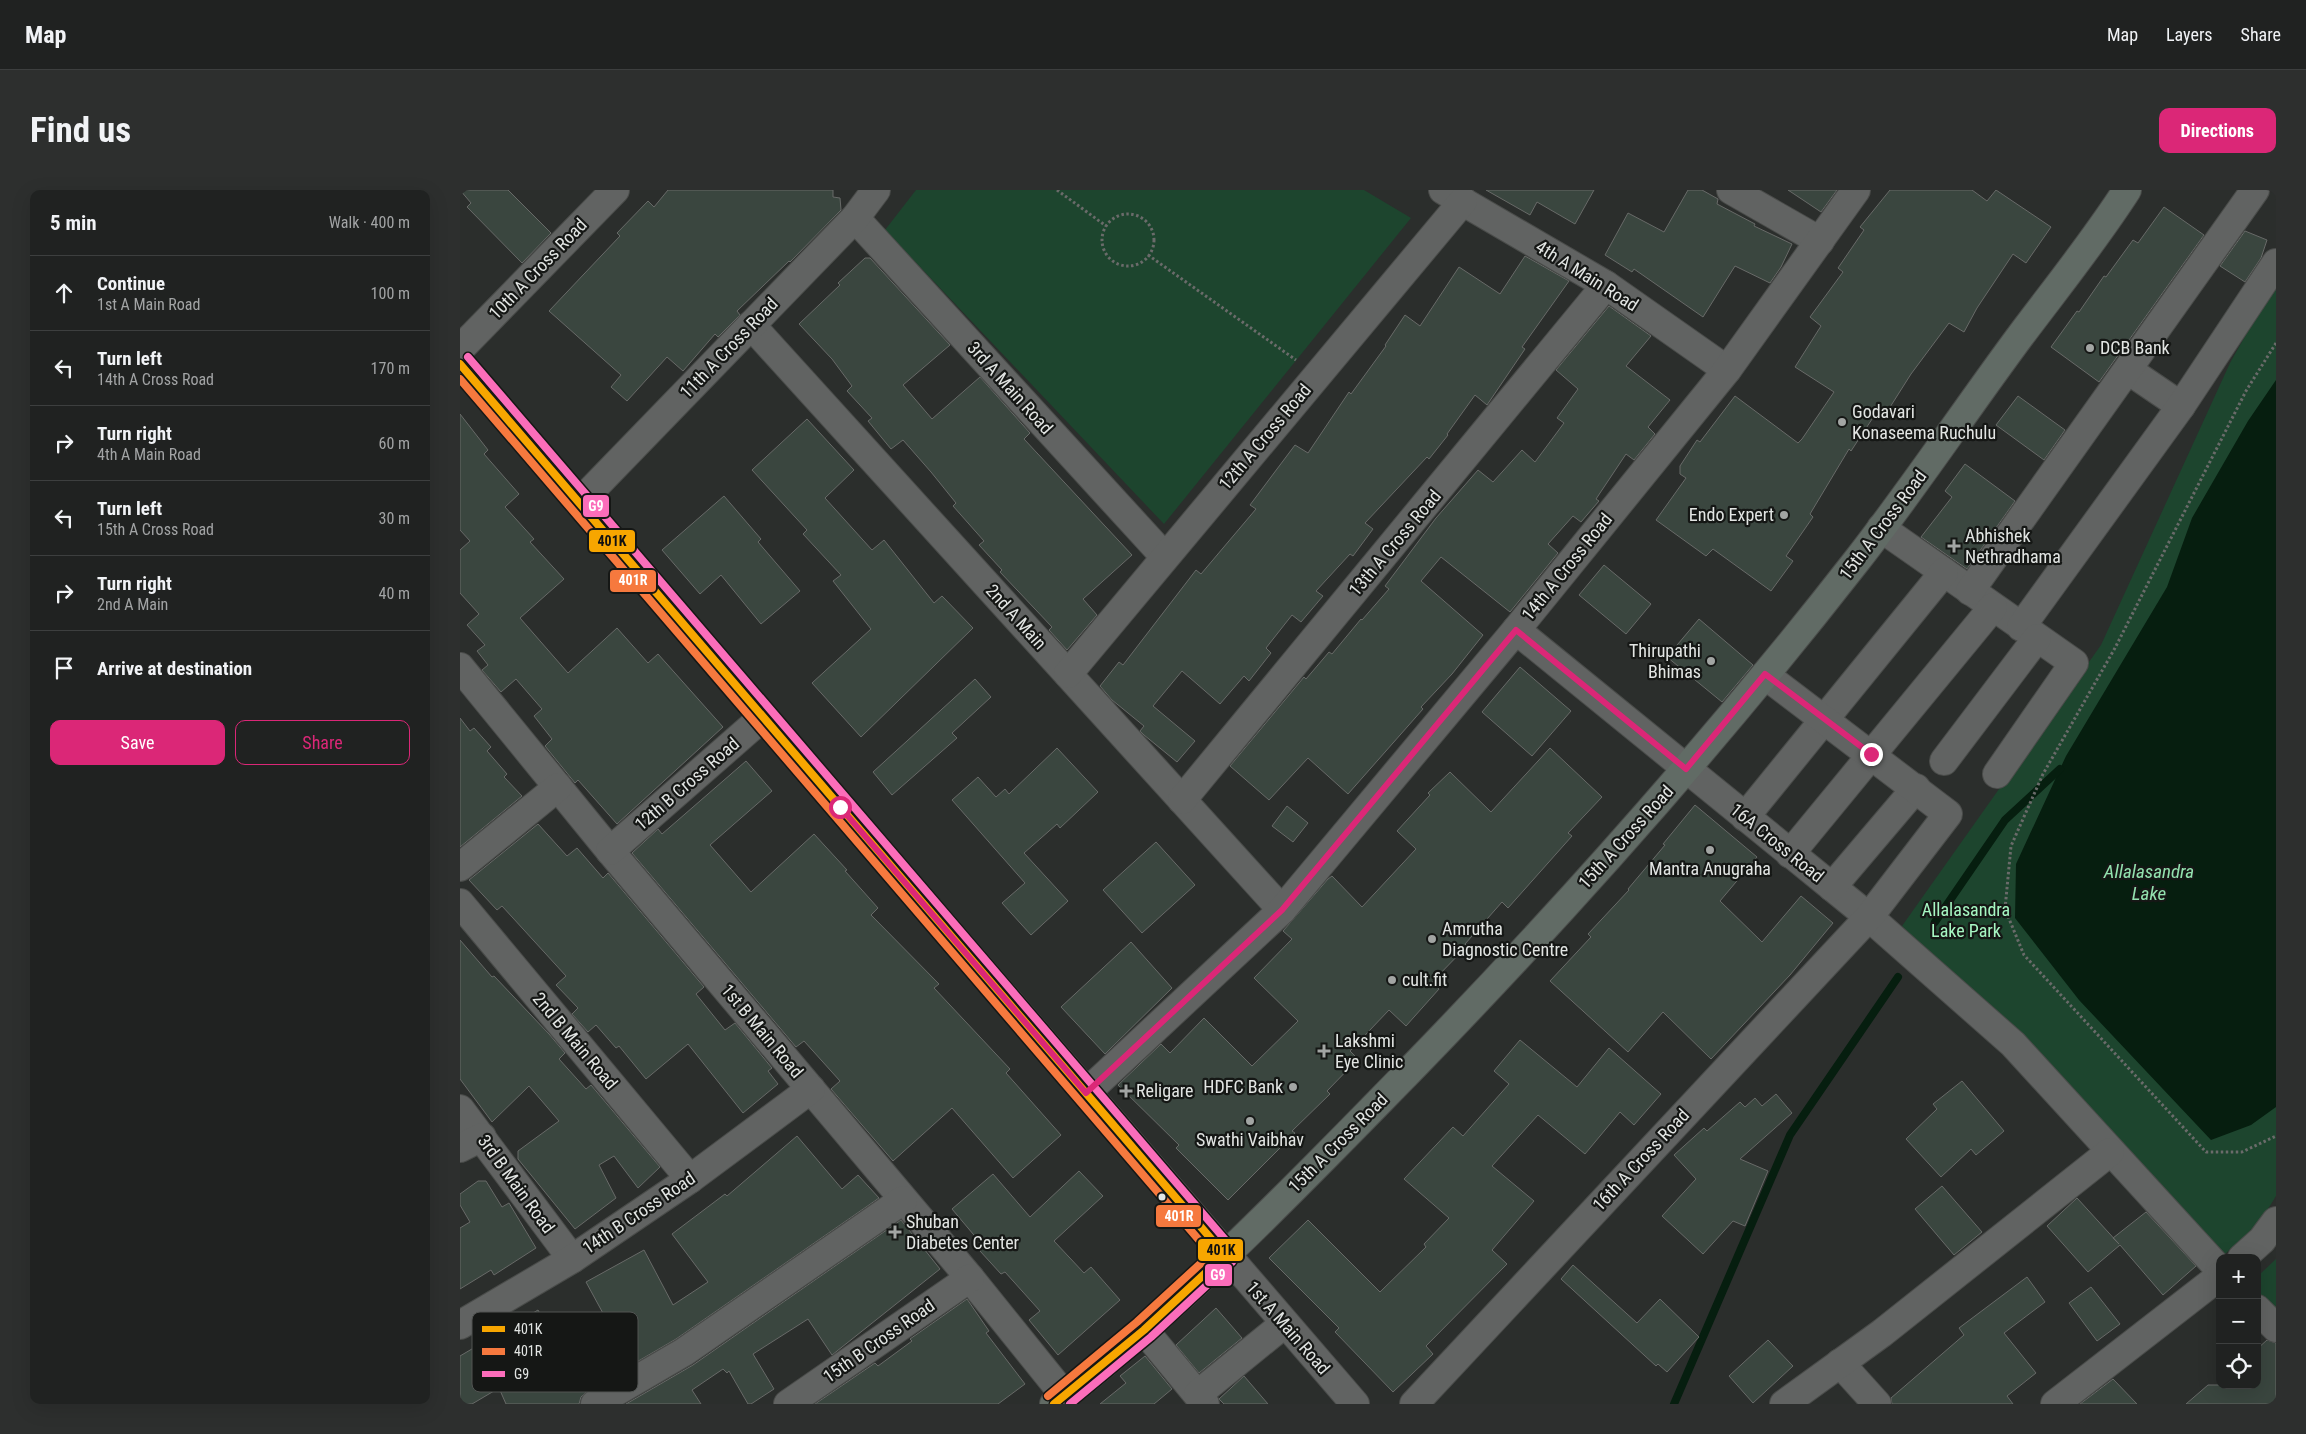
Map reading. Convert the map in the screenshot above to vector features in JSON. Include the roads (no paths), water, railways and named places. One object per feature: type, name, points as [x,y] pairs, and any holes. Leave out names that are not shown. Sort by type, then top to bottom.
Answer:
[{"type":"main road","name":"15th A Cross Road","points":[[1059,1400],[1144,1330],[1225,1255],[1479,999],[1584,885],[1686,769],[1714,725],[1881,528],[2022,334],[2071,271],[2127,190]]},
{"type":"street","name":"10th A Cross Road","points":[[460,349],[615,190]]},
{"type":"street","name":"11th A Cross Road","points":[[580,503],[855,218],[876,190]]},
{"type":"street","points":[[1731,190],[1820,241]]},
{"type":"street","name":"14th A Cross Road","points":[[1086,1093],[1282,910],[1516,630],[1727,370],[1856,190]]},
{"type":"street","points":[[1970,591],[2255,190]]},
{"type":"street","name":"4th A Main Road","points":[[1453,196],[1606,285],[1727,370]]},
{"type":"street","name":"12th A Cross Road","points":[[1068,674],[1317,375],[1453,196]]},
{"type":"street","name":"3rd A Main Road","points":[[855,218],[1165,557]]},
{"type":"street","points":[[1944,761],[2276,263]]},
{"type":"street","name":"13th A Cross Road","points":[[1182,800],[1606,285]]},
{"type":"street","name":"2nd A Main","points":[[751,325],[1282,910]]},
{"type":"street","name":"1st A Main Road","points":[[460,364],[1284,1324],[1355,1404]]},
{"type":"street","points":[[2128,370],[2181,406]]},
{"type":"street","points":[[1881,528],[2074,663],[1997,774]]},
{"type":"street","points":[[1744,817],[1944,572]]},
{"type":"street","points":[[1790,854],[1993,607]]},
{"type":"street","points":[[1516,630],[1686,769]]},
{"type":"street","points":[[1769,662],[1824,719],[1916,788],[1832,887]]},
{"type":"street","name":"1st B Main Road","points":[[460,667],[610,851],[970,1278],[1059,1400]]},
{"type":"street","name":"12th B Cross Road","points":[[610,851],[763,717]]},
{"type":"street","name":"16A Cross Road","points":[[1686,769],[1869,917],[2013,1044],[2216,1266]]},
{"type":"street","points":[[460,866],[558,787]]},
{"type":"street","name":"16th A Cross Road","points":[[1414,1404],[1869,917],[1948,814],[1916,788]]},
{"type":"street","name":"2nd B Main Road","points":[[460,903],[690,1179]]},
{"type":"street","name":"14th B Cross Road","points":[[482,1312],[572,1259],[690,1179],[811,1089]]},
{"type":"street","name":"3rd B Main Road","points":[[460,1109],[471,1143],[572,1259]]},
{"type":"street","points":[[1784,1404],[1890,1327],[2110,1152]]},
{"type":"street","points":[[638,1379],[684,1352],[903,1200]]},
{"type":"street","points":[[2246,1254],[2262,1240],[2276,1221]]},
{"type":"street","name":"15th B Cross Road","points":[[788,1404],[970,1278]]},
{"type":"street","points":[[2055,1404],[2216,1279]]},
{"type":"street","points":[[2261,1313],[2276,1328]]},
{"type":"street","name":"14th B Cross Road","points":[[460,1325],[472,1318]]},
{"type":"street","points":[[1144,1330],[1201,1399],[1284,1324]]},
{"type":"street","points":[[1840,1363],[1877,1404]]},
{"type":"street","points":[[595,1404],[616,1392]]},
{"type":"water","name":"Allalasandra Lake","points":[[2276,380],[2276,1107],[2251,1125],[2211,1140],[2079,1000],[2015,918],[2016,864],[2066,756],[2167,587],[2192,518],[2248,421]]},
{"type":"waterway","points":[[1935,922],[2005,820],[2060,769]]},
{"type":"waterway","points":[[1674,1404],[1790,1135],[1898,977]]},
{"type":"place","name":"DCB Bank","points":[[2090,348]]},
{"type":"place","name":"Godavari Konaseema Ruchulu","points":[[1842,422]]},
{"type":"place","name":"Endo Expert","points":[[1784,515]]},
{"type":"place","name":"Abhishek Nethradhama","points":[[1954,546]]},
{"type":"place","name":"Thirupathi Bhimas","points":[[1711,661]]},
{"type":"place","name":"Mantra Anugraha","points":[[1710,850]]},
{"type":"place","name":"Amrutha Diagnostic Centre","points":[[1432,939]]},
{"type":"place","name":"cult.fit","points":[[1392,980]]},
{"type":"place","name":"Lakshmi Eye Clinic","points":[[1324,1051]]},
{"type":"place","name":"HDFC Bank","points":[[1293,1087]]},
{"type":"place","name":"Religare","points":[[1126,1091]]},
{"type":"place","name":"Swathi Vaibhav","points":[[1250,1121]]},
{"type":"place","name":"Shuban Diabetes Center","points":[[895,1232]]},
{"type":"park label","name":"Allalasandra Lake Park","points":[[1966,920]]}]
